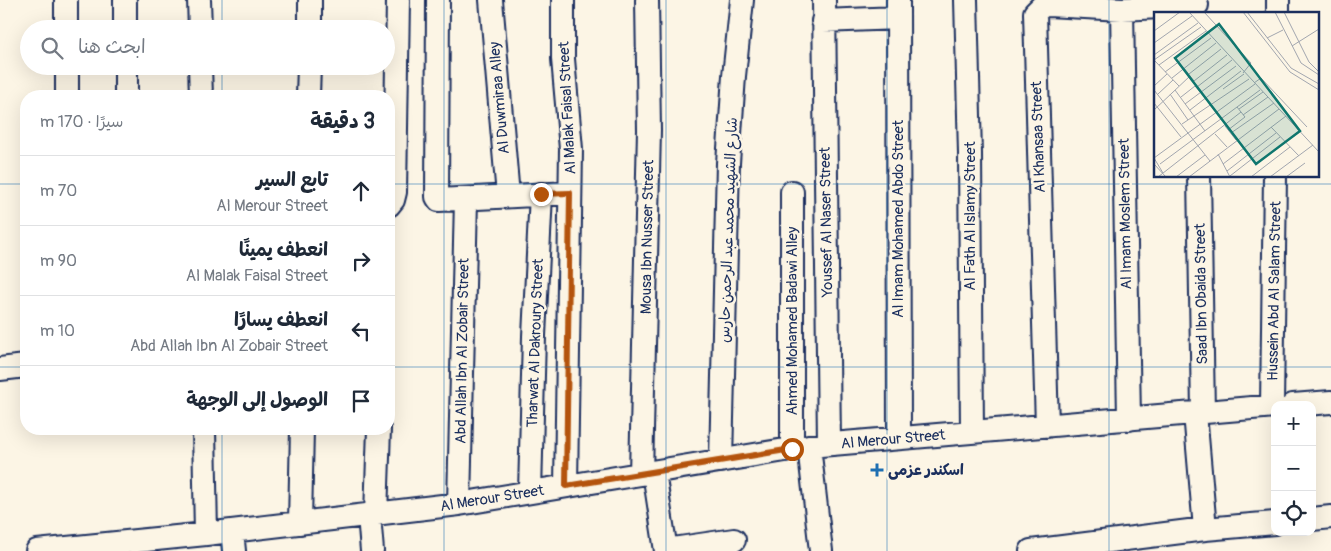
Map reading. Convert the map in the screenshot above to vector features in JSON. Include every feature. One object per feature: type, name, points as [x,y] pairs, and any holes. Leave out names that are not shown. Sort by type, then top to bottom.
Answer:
[{"type":"street","points":[[66,0],[66,20]]},
{"type":"street","points":[[125,0],[126,20]]},
{"type":"street","points":[[199,0],[200,20]]},
{"type":"street","points":[[310,0],[310,20]]},
{"type":"street","points":[[395,192],[398,0]]},
{"type":"street","points":[[438,0],[438,200],[570,193]]},
{"type":"street","name":"Al Duwmiraa Alley","points":[[491,0],[508,196]]},
{"type":"street","name":"Al Malak Faisal Street","points":[[563,0],[563,60],[571,149],[566,486]]},
{"type":"street","name":"Mousa Ibn Nusser Street","points":[[647,0],[649,130],[648,473],[666,550]]},
{"type":"street","name":"شارع الشهيد محمد عبد الرحمن حارس","points":[[721,461],[728,162],[742,0]]},
{"type":"street","name":"Al Fath Al Islamy Street","points":[[966,0],[970,154],[972,432]]},
{"type":"street","name":"Al Khansaa Street","points":[[1047,426],[1034,13],[1042,6],[1091,4],[1122,9],[1197,6]]},
{"type":"street","points":[[824,11],[898,9]]},
{"type":"street","name":"Al Imam Mohamed Abdo Street","points":[[898,9],[899,438]]},
{"type":"street","name":"Al Imam Moslem Street","points":[[1122,9],[1129,419]]},
{"type":"street","name":"Youssef Al Naser Street","points":[[810,447],[824,11]]},
{"type":"street","points":[[67,75],[67,90]]},
{"type":"street","points":[[126,75],[126,90]]},
{"type":"street","points":[[200,75],[200,90]]},
{"type":"street","points":[[308,90],[309,75]]},
{"type":"street","name":"Saad Ibn Obaida Street","points":[[1199,178],[1199,413],[1205,529]]},
{"type":"street","name":"Hussein Abd Al Salam Street","points":[[1276,178],[1280,401]]},
{"type":"street","name":"Ahmed Mohamed Badawi Alley","points":[[792,192],[810,447]]},
{"type":"street","name":"Tharwat Al Dakroury Street","points":[[530,492],[534,336],[541,194]]},
{"type":"street","name":"Abd Allah Ibn Al Zobair Street","points":[[459,504],[466,198]]},
{"type":"street","points":[[0,369],[20,367]]},
{"type":"street","name":"Al Merour Street","points":[[1316,403],[1331,402]]},
{"type":"street","name":"Al Merour Street","points":[[37,551],[93,548],[206,534],[233,541],[300,523],[459,504],[810,447],[1271,407]]},
{"type":"street","points":[[204,435],[206,534]]},
{"type":"street","points":[[300,523],[302,435]]},
{"type":"street","points":[[372,551],[372,514],[379,435]]},
{"type":"street","points":[[810,447],[821,551]]},
{"type":"street","points":[[1316,519],[1331,517]]},
{"type":"street","points":[[1031,551],[1205,529],[1271,523]]},
{"type":"street","points":[[666,550],[734,540]]},
{"type":"place","name":"اسكندر عزمى","points":[[877,470]]},
{"type":"route","points":[[541,194],[570,193],[566,486],[792,449]]}]
